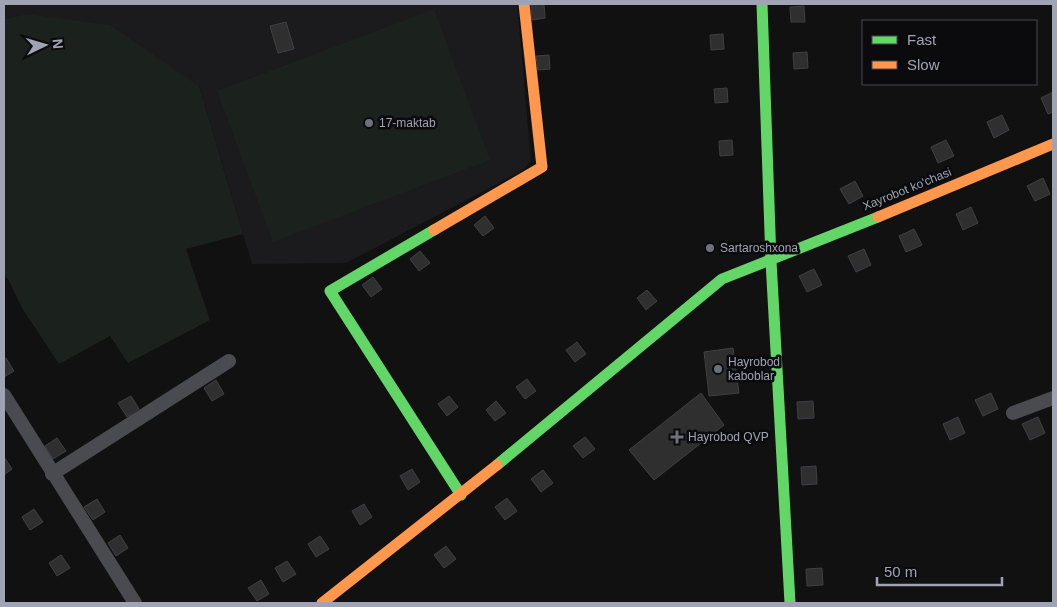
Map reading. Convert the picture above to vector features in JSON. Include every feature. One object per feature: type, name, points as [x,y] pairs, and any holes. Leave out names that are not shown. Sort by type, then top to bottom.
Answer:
[{"type":"street","points":[[460,495],[330,291],[542,168],[524,4]]},
{"type":"street","points":[[762,4],[771,260],[790,603]]},
{"type":"street","name":"Xayrobot ko'chasi","points":[[322,603],[460,495],[722,279],[1053,144]]},
{"type":"street","points":[[52,474],[229,361]]},
{"type":"street","points":[[4,395],[135,603]]},
{"type":"street","points":[[1013,413],[1053,398]]},
{"type":"shaded area","name":"17-maktab","points":[[4,4],[517,4],[531,161],[522,171],[346,263],[252,264],[199,86],[27,14],[4,19]]},
{"type":"shaded area","points":[[434,9],[490,160],[273,242],[217,91]]},
{"type":"shaded area","points":[[27,14],[110,25],[199,86],[243,234],[186,249],[210,320],[128,363],[110,336],[59,364],[22,308],[8,279],[4,276],[4,19]]},
{"type":"building","points":[[544,4],[545,18],[532,20],[531,5]]},
{"type":"building","points":[[804,6],[805,22],[791,22],[790,7]]},
{"type":"building","points":[[286,22],[294,49],[278,53],[270,26]]},
{"type":"building","points":[[723,34],[724,49],[711,50],[710,35]]},
{"type":"building","points":[[807,52],[808,68],[794,69],[793,53]]},
{"type":"building","points":[[549,55],[550,69],[538,70],[536,56]]},
{"type":"building","points":[[727,88],[728,102],[715,103],[714,89]]},
{"type":"building","points":[[1053,92],[1053,112],[1048,114],[1041,98]]},
{"type":"building","points":[[1002,115],[1009,130],[994,138],[987,122]]},
{"type":"building","points":[[732,140],[733,155],[720,156],[719,141]]},
{"type":"building","points":[[946,140],[954,156],[938,163],[931,147]]},
{"type":"building","points":[[1043,178],[1050,194],[1035,201],[1027,186]]},
{"type":"building","points":[[855,181],[863,196],[849,204],[840,189]]},
{"type":"building","points":[[971,207],[978,223],[963,230],[956,214]]},
{"type":"building","points":[[485,216],[494,228],[483,236],[474,225]]},
{"type":"building","points":[[914,229],[922,245],[906,252],[899,236]]},
{"type":"building","points":[[864,249],[871,265],[856,272],[848,256]]},
{"type":"building","points":[[420,251],[430,263],[419,271],[410,259]]},
{"type":"building","points":[[814,269],[822,285],[807,292],[799,276]]},
{"type":"building","points":[[373,277],[382,289],[371,297],[362,285]]},
{"type":"building","points":[[647,290],[657,301],[646,310],[637,298]]},
{"type":"building","points":[[577,342],[586,354],[575,362],[566,350]]},
{"type":"building","points":[[733,348],[739,393],[709,396],[704,352]]},
{"type":"building","points":[[6,358],[14,371],[4,377],[4,359]]},
{"type":"building","points":[[527,379],[536,391],[525,399],[516,387]]},
{"type":"building","points":[[216,380],[224,394],[212,401],[204,388]]},
{"type":"building","name":"Hayrobod QVP","points":[[701,393],[724,425],[654,480],[629,450]]},
{"type":"building","points":[[991,393],[998,409],[983,416],[975,400]]},
{"type":"building","points":[[131,396],[139,409],[127,417],[118,403]]},
{"type":"building","points":[[449,396],[458,407],[447,416],[438,404]]},
{"type":"building","points":[[496,401],[506,413],[495,421],[486,410]]},
{"type":"building","points":[[813,401],[814,418],[798,419],[797,402]]},
{"type":"building","points":[[958,417],[965,433],[950,440],[943,424]]},
{"type":"building","points":[[1038,417],[1045,433],[1030,440],[1022,424]]},
{"type":"building","points":[[585,437],[595,449],[583,458],[573,446]]},
{"type":"building","points":[[57,438],[66,451],[53,459],[45,446]]},
{"type":"building","points":[[4,457],[12,469],[4,475]]},
{"type":"building","points":[[816,466],[817,484],[802,485],[801,467]]},
{"type":"building","points":[[412,469],[420,482],[408,490],[400,476]]},
{"type":"building","points":[[543,470],[553,483],[541,492],[531,479]]},
{"type":"building","points":[[507,498],[517,511],[505,520],[495,507]]},
{"type":"building","points":[[97,499],[105,512],[93,520],[84,507]]},
{"type":"building","points":[[364,504],[372,517],[360,525],[352,511]]},
{"type":"building","points":[[34,509],[43,522],[30,530],[22,517]]},
{"type":"building","points":[[120,535],[128,548],[116,556],[108,543]]},
{"type":"building","points":[[320,536],[329,549],[316,557],[308,544]]},
{"type":"building","points":[[446,546],[456,559],[444,568],[434,555]]},
{"type":"building","points":[[61,555],[70,568],[57,576],[49,563]]},
{"type":"building","points":[[287,561],[296,574],[283,582],[275,568]]},
{"type":"building","points":[[822,568],[823,585],[807,586],[806,569]]},
{"type":"building","points":[[261,580],[269,594],[257,601],[248,588]]},
{"type":"traffic: fast","points":[[762,4],[771,261],[790,603]]},
{"type":"traffic: fast","points":[[497,465],[722,279],[878,217]]},
{"type":"traffic: fast","points":[[434,230],[330,291],[461,495]]},
{"type":"traffic: slow","points":[[434,230],[542,167],[524,4]]},
{"type":"traffic: slow","points":[[878,217],[1053,144]]},
{"type":"traffic: slow","points":[[322,603],[497,465]]},
{"type":"place","name":"17-maktab","points":[[369,123]]},
{"type":"place","name":"Sartaroshxona","points":[[710,248]]},
{"type":"place","name":"Hayrobod kaboblar","points":[[718,369]]},
{"type":"place","name":"Hayrobod QVP","points":[[677,437]]}]
